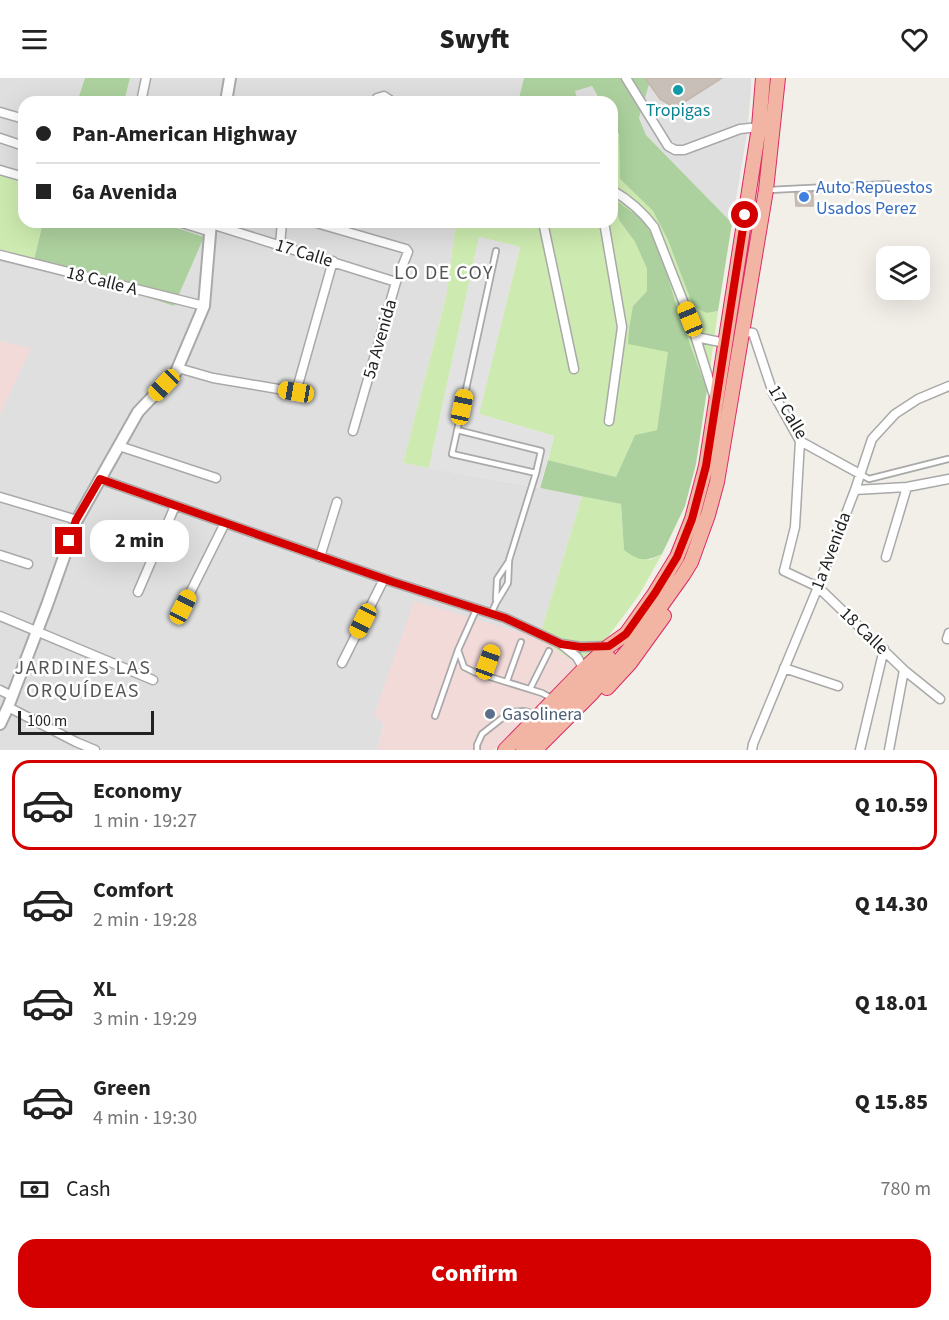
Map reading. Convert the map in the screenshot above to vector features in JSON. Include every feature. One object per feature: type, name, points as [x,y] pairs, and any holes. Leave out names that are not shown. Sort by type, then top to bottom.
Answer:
[{"type":"highway","points":[[523,750],[533,736],[610,657],[677,557],[692,519],[706,466],[759,127],[763,78]]},
{"type":"highway","points":[[535,750],[592,693],[636,640],[691,562],[717,482],[766,190],[778,78]]},
{"type":"highway","points":[[548,750],[630,663],[667,611],[683,575]]},
{"type":"highway","points":[[505,750],[584,669],[626,634]]},
{"type":"street","points":[[142,96],[146,78]]},
{"type":"street","points":[[227,96],[230,78]]},
{"type":"street","points":[[626,78],[668,146],[675,150],[684,150],[740,129],[759,127]]},
{"type":"street","points":[[0,111],[18,117]]},
{"type":"street","points":[[0,138],[18,144]]},
{"type":"street","points":[[0,170],[18,175]]},
{"type":"street","points":[[618,193],[628,199],[654,227],[690,319],[715,400]]},
{"type":"street","points":[[0,724],[37,630],[76,520],[138,412],[178,368],[204,306],[211,228]]},
{"type":"street","name":"17 Calle","points":[[218,228],[396,282]]},
{"type":"street","points":[[280,245],[281,228]]},
{"type":"street","name":"5a Avenida","points":[[334,228],[406,249],[408,252],[396,282],[353,431]]},
{"type":"street","points":[[544,228],[574,369]]},
{"type":"street","points":[[605,228],[622,327],[609,421]]},
{"type":"street","name":"18 Calle A","points":[[0,255],[204,306]]},
{"type":"street","points":[[178,368],[213,378],[296,392],[333,261]]},
{"type":"street","name":"17 Calle","points":[[741,331],[753,333],[773,393],[800,441],[860,474]]},
{"type":"street","points":[[696,337],[724,343]]},
{"type":"street","name":"1a Avenida","points":[[752,750],[818,587],[872,439],[895,414],[918,399],[949,386]]},
{"type":"street","name":"18 Calle","points":[[800,441],[795,527],[784,571],[818,587],[904,670],[940,699]]},
{"type":"street","points":[[119,446],[216,478]]},
{"type":"street","points":[[100,479],[534,630],[561,644],[577,657],[584,669]]},
{"type":"street","points":[[855,490],[907,487],[949,479]]},
{"type":"street","points":[[886,557],[907,487]]},
{"type":"street","points":[[0,497],[76,520]]},
{"type":"street","points":[[320,557],[337,502]]},
{"type":"street","points":[[138,592],[176,506]]},
{"type":"street","points":[[183,607],[225,523]]},
{"type":"street","points":[[0,555],[28,564]]},
{"type":"street","points":[[342,663],[384,579]]},
{"type":"street","points":[[0,616],[153,680]]},
{"type":"street","points":[[561,644],[581,647],[609,646]]},
{"type":"street","points":[[860,750],[884,650]]},
{"type":"street","points":[[784,668],[838,687]]},
{"type":"street","points":[[889,750],[904,670]]},
{"type":"street","points":[[0,690],[12,696]]},
{"type":"street","points":[[8,707],[95,750]]},
{"type":"lane","points":[[766,190],[888,184]]},
{"type":"lane","points":[[496,251],[452,454],[536,473]]},
{"type":"lane","points":[[457,430],[541,451],[509,560],[508,583],[491,614]]},
{"type":"lane","points":[[860,474],[868,479],[948,459]]},
{"type":"lane","points":[[496,603],[497,579],[509,560]]},
{"type":"lane","points":[[435,716],[458,650],[476,610]]},
{"type":"lane","points":[[507,681],[521,642]]},
{"type":"lane","points":[[458,650],[464,667],[542,693],[554,700]]},
{"type":"lane","points":[[483,675],[492,650]]},
{"type":"lane","points":[[530,689],[549,651]]},
{"type":"lane","points":[[477,750],[482,734],[510,712],[525,711],[539,715]]},
{"type":"shaded area","points":[[0,78],[85,78],[79,96],[18,96],[18,181],[0,174]]},
{"type":"shaded area","points":[[130,78],[524,78],[520,96],[126,96]]},
{"type":"shaded area","points":[[651,78],[751,78],[747,134],[732,223],[646,135],[639,118]]},
{"type":"shaded area","points":[[592,86],[598,96],[576,96],[574,91]]},
{"type":"shaded area","points":[[177,228],[455,228],[446,297],[403,463],[582,496],[539,638],[384,724],[377,750],[0,750],[0,249],[174,306],[204,237]]},
{"type":"shaded area","points":[[479,237],[520,247],[479,414],[554,436],[540,488],[429,468]]},
{"type":"shaded area","points":[[0,341],[31,348],[0,415]]},
{"type":"shaded area","points":[[414,601],[539,638],[581,666],[494,750],[377,750],[384,724],[374,715]]},
{"type":"green space","points":[[85,78],[130,78],[126,96],[79,96]]},
{"type":"green space","points":[[524,78],[651,78],[639,118],[646,135],[732,223],[718,311],[706,313],[693,306],[668,240],[653,211],[620,179],[618,96],[598,96],[592,86],[575,91],[576,96],[520,96]]},
{"type":"green space","points":[[618,136],[620,179],[653,211],[668,239],[693,306],[706,313],[718,311],[707,390],[680,317],[659,247],[619,220],[635,242],[647,269],[647,291],[633,306],[669,351],[657,430],[635,435],[616,477],[548,460],[554,436],[479,414],[520,247],[479,237],[429,468],[403,463],[446,297],[455,228],[618,228]]},
{"type":"green space","points":[[0,174],[18,181],[18,228],[42,228],[34,260],[0,249]]},
{"type":"green space","points":[[618,202],[643,220],[659,247],[680,317],[707,390],[696,464],[685,506],[662,554],[646,559],[638,558],[624,550],[621,504],[540,488],[548,460],[616,477],[635,435],[657,430],[668,352],[628,344],[633,306],[647,291],[647,269],[635,242],[619,220]]},
{"type":"green space","points":[[42,228],[177,228],[204,237],[174,306],[34,260]]},
{"type":"green space","points":[[582,496],[621,504],[624,550],[650,560],[662,554],[639,595],[610,634],[581,666],[539,638]]},
{"type":"building","name":"Tropigas","points":[[645,78],[722,78],[675,108],[660,99]]},
{"type":"building","name":"Auto Repuestos Usados Perez","points":[[813,192],[813,206],[796,206],[795,193]]},
{"type":"place","name":"Tropigas","points":[[678,90]]},
{"type":"place","name":"Auto Repuestos Usados Perez","points":[[804,197]]},
{"type":"place","name":"Gasolinera","points":[[490,714]]},
{"type":"district","name":"LO DE COY","points":[[444,273]]},
{"type":"district","name":"JARDINES LAS ORQUÍDEAS","points":[[83,680]]},
{"type":"route","points":[[69,541],[76,520],[100,479],[393,582],[505,618],[561,644],[581,647],[609,646],[626,634],[655,593],[677,557],[692,519],[706,466],[745,215]]}]
